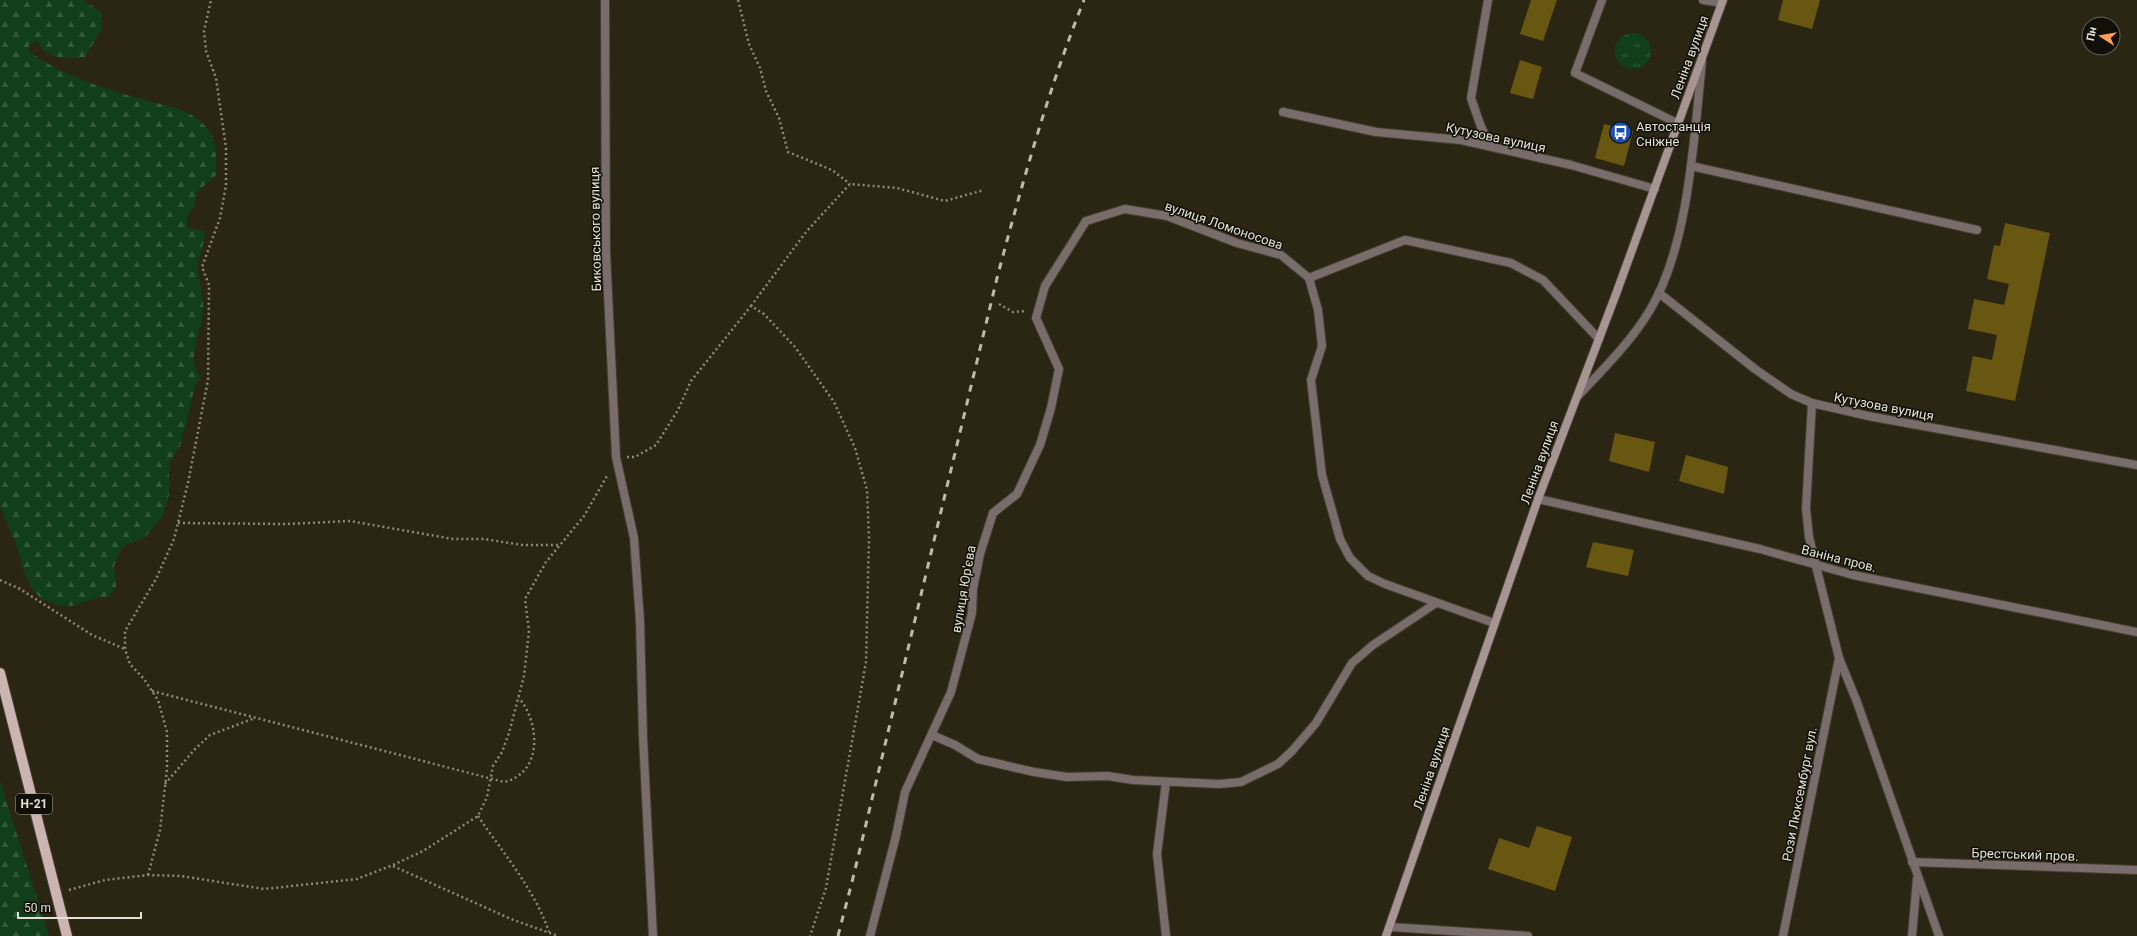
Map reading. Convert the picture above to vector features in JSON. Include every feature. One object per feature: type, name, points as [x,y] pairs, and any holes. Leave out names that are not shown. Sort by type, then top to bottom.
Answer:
[{"type":"main road","name":"Леніна вулиця","points":[[1386,936],[1538,499],[1655,189],[1677,123],[1703,56],[1722,1]]},
{"type":"main road","name":"Н-21","points":[[0,673],[67,936]]},
{"type":"street","name":"Биковського вулиця","points":[[605,0],[606,253],[616,457],[634,538],[640,621],[643,737],[653,936]]},
{"type":"street","points":[[1488,0],[1471,98],[1480,124],[1490,146]]},
{"type":"street","points":[[1602,0],[1575,73],[1677,123]]},
{"type":"street","points":[[1703,0],[1722,1]]},
{"type":"street","points":[[1576,398],[1639,327],[1659,292],[1668,269],[1677,236],[1691,166],[1703,56]]},
{"type":"street","name":"Кутузова вулиця","points":[[1283,112],[1376,132],[1461,140],[1490,146],[1571,165],[1655,189]]},
{"type":"street","points":[[1691,166],[1977,230]]},
{"type":"street","name":"вулиця Ломоносова","points":[[1086,221],[1125,209],[1167,216],[1237,243],[1281,255],[1309,278]]},
{"type":"street","name":"вулиця Юр'єва","points":[[870,936],[896,836],[905,792],[951,692],[966,642],[972,613],[973,589],[980,554],[993,513],[1018,494],[1040,445],[1051,408],[1059,369],[1036,318],[1045,286],[1086,221]]},
{"type":"street","points":[[1494,623],[1436,603],[1368,576],[1350,558],[1340,539],[1322,475],[1315,428],[1311,380],[1322,346],[1318,310],[1309,278],[1405,240],[1511,263],[1543,280],[1599,339]]},
{"type":"street","name":"Кутузова вулиця","points":[[1659,292],[1756,369],[1792,394],[1812,403],[1868,416],[2137,465]]},
{"type":"street","points":[[1812,403],[1806,508],[1809,537],[1839,658],[1857,702],[1939,936]]},
{"type":"street","name":"Ваніна пров.","points":[[1538,499],[1760,549],[1816,566],[1853,575],[2137,632]]},
{"type":"street","points":[[932,735],[955,745],[978,760],[1008,767],[1068,777],[1108,776],[1166,782],[1219,784],[1241,782],[1278,764],[1292,751],[1316,723],[1352,663],[1373,644],[1436,603]]},
{"type":"street","name":"Рози Люксембург вул.","points":[[1783,936],[1839,658]]},
{"type":"street","points":[[1166,782],[1156,854],[1166,936]]},
{"type":"street","name":"Брестський пров.","points":[[1912,862],[2137,870]]},
{"type":"street","points":[[1912,936],[1917,876]]},
{"type":"street","points":[[1390,927],[1443,933],[1528,936]]},
{"type":"path","points":[[148,875],[160,830],[165,784],[167,732],[158,700],[130,664],[125,649],[125,631],[156,579],[174,539],[188,483],[208,380],[209,285],[202,266],[220,218],[226,185],[226,148],[216,78],[206,51],[204,31],[212,0]]},
{"type":"path","points":[[738,0],[749,44],[760,68],[766,91],[779,118],[788,152],[832,170],[850,184],[897,188],[945,201],[984,190]]},
{"type":"path","points":[[56,893],[105,880],[148,875],[180,876],[264,889],[357,878],[393,865],[423,851],[478,816],[487,796],[493,766],[502,752],[509,733],[524,676],[528,631],[524,599],[546,562],[584,516],[607,478],[611,464],[616,457],[635,457],[656,445],[678,410],[691,381],[751,306],[806,232],[850,184]]},
{"type":"path","points":[[999,304],[1013,312],[1038,311]]},
{"type":"path","points":[[751,306],[764,314],[795,347],[834,402],[855,448],[868,490],[869,538],[866,662],[826,888],[810,936]]},
{"type":"path","points":[[178,523],[286,524],[350,521],[453,539],[484,539],[523,545],[559,545]]},
{"type":"path","points":[[0,580],[20,589],[92,635],[125,649]]},
{"type":"path","points":[[152,691],[504,782],[515,779],[524,771],[531,760],[534,747],[532,720],[526,707],[519,698]]},
{"type":"path","points":[[165,784],[195,749],[210,735],[255,718]]},
{"type":"path","points":[[478,816],[522,880],[544,916],[550,933]]},
{"type":"path","points":[[393,865],[511,919],[558,936]]},
{"type":"green space","points":[[0,0],[83,0],[102,13],[101,30],[85,57],[70,58],[54,56],[44,50],[37,41],[29,45],[29,51],[41,60],[98,86],[184,111],[199,120],[205,126],[212,137],[215,149],[216,175],[197,192],[194,207],[187,217],[187,228],[205,231],[198,269],[203,299],[203,309],[194,352],[196,369],[200,376],[195,387],[180,446],[169,463],[169,495],[163,516],[145,537],[122,547],[114,566],[116,586],[110,596],[96,598],[72,606],[57,605],[40,598],[31,587],[0,506]]},
{"type":"green space","points":[[1637,33],[1646,38],[1650,44],[1650,58],[1646,64],[1637,69],[1629,69],[1620,64],[1616,58],[1615,47],[1620,38],[1626,34]]},
{"type":"green space","points":[[0,781],[49,936],[0,936]]},
{"type":"building","points":[[1531,0],[1557,0],[1543,41],[1520,34]]},
{"type":"building","points":[[1783,0],[1820,0],[1812,29],[1778,20]]},
{"type":"building","points":[[1520,60],[1542,67],[1533,99],[1510,93]]},
{"type":"building","points":[[1604,124],[1633,131],[1624,166],[1595,158]]},
{"type":"building","points":[[2005,223],[2050,233],[2015,401],[1966,391],[1973,356],[1992,360],[1997,335],[1968,329],[1974,299],[2004,305],[2009,284],[1987,279],[1994,245],[2000,246]]},
{"type":"building","points":[[1615,433],[1655,442],[1649,472],[1609,461]]},
{"type":"building","points":[[1686,455],[1728,467],[1724,494],[1679,481]]},
{"type":"building","points":[[1593,542],[1634,550],[1628,576],[1586,567]]},
{"type":"building","points":[[1537,826],[1572,837],[1555,891],[1488,869],[1499,838],[1529,848]]},
{"type":"railway","points":[[838,936],[997,278],[1026,172],[1047,103],[1084,0]]},
{"type":"place","name":"Автостанція Сніжне","points":[[1620,133]]}]
